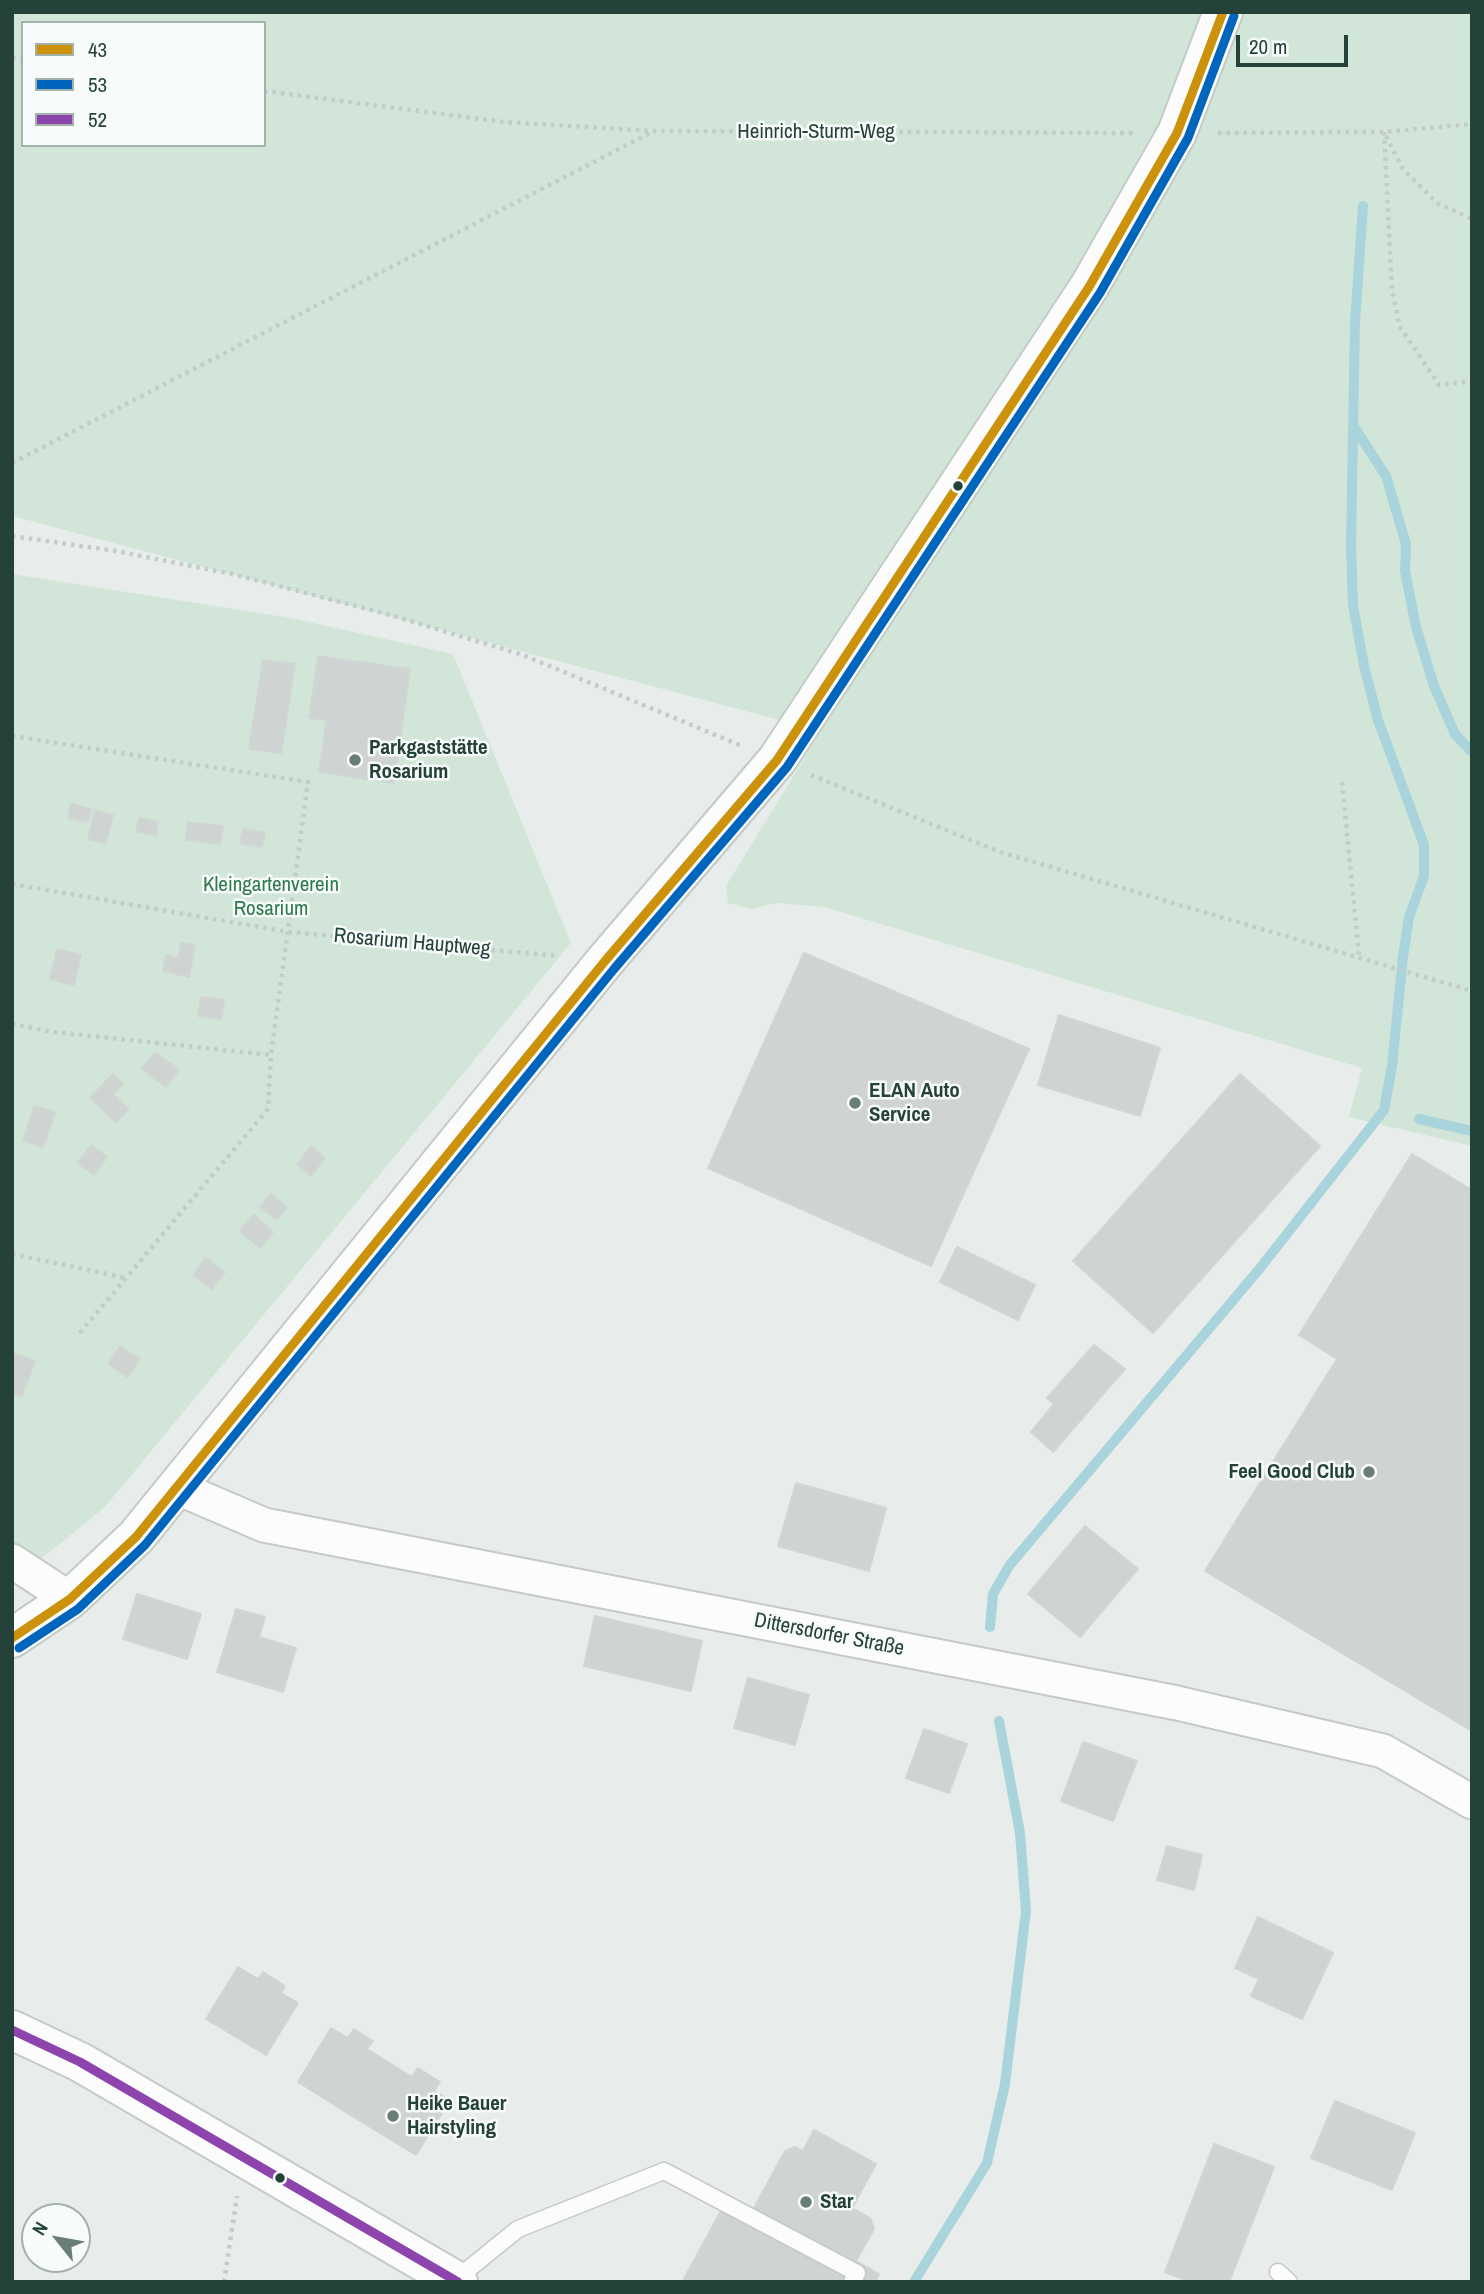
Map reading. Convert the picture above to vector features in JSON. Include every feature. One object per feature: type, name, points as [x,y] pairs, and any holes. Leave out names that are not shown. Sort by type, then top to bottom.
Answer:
[{"type":"main road","points":[[12,1638],[70,1599],[136,1537],[605,961],[777,760],[1088,287],[1177,133],[1223,12]]},
{"type":"main road","points":[[12,2030],[80,2062],[456,2281]]},
{"type":"street","name":"Dittersdorfer Straße","points":[[178,1488],[264,1525],[1177,1703],[1383,1751],[1472,1801]]},
{"type":"street","points":[[12,1561],[70,1599]]},
{"type":"lane","points":[[456,2281],[518,2229],[664,2171],[857,2273],[852,2282]]},
{"type":"path","name":"Heinrich-Sturm-Weg","points":[[266,91],[503,122],[654,131],[1384,132],[1472,124]]},
{"type":"path","points":[[12,463],[654,131]]},
{"type":"path","points":[[1384,132],[1403,169],[1437,203],[1472,219]]},
{"type":"path","points":[[1384,132],[1392,290],[1400,327],[1439,385],[1472,381]]},
{"type":"path","points":[[12,536],[116,551],[232,574],[387,614],[523,655],[1000,852],[1472,990]]},
{"type":"path","points":[[12,736],[308,782],[271,1055],[268,1109],[78,1335]]},
{"type":"path","points":[[1342,782],[1359,955]]},
{"type":"path","name":"Rosarium Hauptweg","points":[[12,884],[288,932],[605,961]]},
{"type":"path","points":[[12,1024],[53,1032],[271,1055]]},
{"type":"path","points":[[12,1254],[126,1278]]},
{"type":"path","points":[[224,2282],[243,2157]]},
{"type":"green space","points":[[12,12],[1472,12],[1472,1146],[1349,1117],[1362,1068],[824,907],[777,903],[751,909],[728,903],[726,886],[821,731],[12,516]]},
{"type":"green space","name":"Kleingartenverein Rosarium","points":[[12,574],[291,618],[453,654],[571,943],[105,1507],[37,1562],[12,1551]]},
{"type":"building","points":[[318,656],[410,669],[394,783],[319,772],[327,720],[309,718]]},
{"type":"building","points":[[263,660],[295,664],[281,753],[249,749]]},
{"type":"building","points":[[71,804],[91,809],[88,822],[68,818]]},
{"type":"building","points":[[95,810],[113,815],[106,843],[88,839]]},
{"type":"building","points":[[139,818],[158,822],[156,835],[136,831]]},
{"type":"building","points":[[188,822],[223,826],[220,844],[186,840]]},
{"type":"building","points":[[243,829],[265,833],[262,847],[240,843]]},
{"type":"building","points":[[181,943],[195,945],[189,977],[163,971],[166,955],[178,958]]},
{"type":"building","points":[[57,949],[81,955],[74,985],[50,979]]},
{"type":"building","points":[[804,953],[1029,1049],[931,1266],[708,1168]]},
{"type":"building","points":[[201,997],[224,1000],[221,1020],[198,1016]]},
{"type":"building","points":[[1059,1015],[1160,1048],[1140,1116],[1038,1085]]},
{"type":"building","points":[[155,1052],[179,1070],[166,1087],[142,1069]]},
{"type":"building","points":[[113,1074],[123,1084],[113,1094],[129,1109],[116,1122],[90,1098]]},
{"type":"building","points":[[1240,1074],[1320,1146],[1153,1333],[1073,1261]]},
{"type":"building","points":[[34,1106],[55,1112],[43,1147],[23,1141]]},
{"type":"building","points":[[91,1145],[107,1157],[94,1175],[78,1163]]},
{"type":"building","points":[[311,1146],[325,1158],[311,1176],[297,1164]]},
{"type":"building","name":"Feel Good Club","points":[[1412,1154],[1472,1190],[1472,1731],[1205,1571],[1337,1359],[1299,1335]]},
{"type":"building","points":[[271,1194],[287,1207],[277,1220],[260,1207]]},
{"type":"building","points":[[254,1215],[273,1232],[260,1248],[240,1231]]},
{"type":"building","points":[[957,1247],[1035,1285],[1018,1320],[940,1282]]},
{"type":"building","points":[[206,1258],[225,1272],[212,1289],[193,1275]]},
{"type":"building","points":[[1094,1345],[1125,1369],[1053,1452],[1031,1432],[1054,1404],[1047,1398]]},
{"type":"building","points":[[120,1346],[140,1359],[127,1377],[108,1364]]},
{"type":"building","points":[[12,1353],[35,1361],[22,1396],[12,1393]]},
{"type":"building","points":[[796,1483],[886,1508],[869,1571],[778,1546]]},
{"type":"building","points":[[1085,1526],[1138,1569],[1080,1637],[1028,1594]]},
{"type":"building","points":[[137,1594],[201,1614],[187,1659],[123,1639]]},
{"type":"building","points":[[236,1609],[265,1617],[259,1637],[296,1648],[283,1692],[217,1672]]},
{"type":"building","points":[[595,1616],[702,1641],[691,1691],[584,1666]]},
{"type":"building","points":[[748,1678],[809,1695],[795,1745],[734,1728]]},
{"type":"building","points":[[924,1729],[967,1744],[949,1793],[906,1778]]},
{"type":"building","points":[[1083,1742],[1137,1761],[1113,1821],[1061,1801]]},
{"type":"building","points":[[1167,1846],[1202,1855],[1194,1890],[1157,1880]]},
{"type":"building","points":[[1258,1917],[1333,1953],[1302,2019],[1251,1996],[1259,1979],[1235,1968]]},
{"type":"building","points":[[238,1967],[258,1979],[263,1972],[285,1986],[281,1993],[298,2003],[266,2055],[206,2019]]},
{"type":"building","points":[[331,2028],[348,2038],[354,2029],[373,2041],[367,2049],[391,2064],[357,2119],[298,2082]]},
{"type":"building","points":[[391,2064],[412,2077],[418,2068],[440,2082],[434,2091],[450,2100],[416,2155],[357,2119]]},
{"type":"building","points":[[1335,2101],[1415,2133],[1392,2190],[1311,2158]]},
{"type":"building","name":"Star","points":[[814,2130],[876,2164],[852,2208],[870,2218],[874,2229],[856,2261],[879,2274],[875,2282],[684,2279],[729,2196],[753,2210],[785,2151],[795,2147],[803,2151]]},
{"type":"building","points":[[1214,2144],[1274,2167],[1229,2282],[1190,2282],[1165,2272]]},
{"type":"waterway","points":[[990,1627],[993,1594],[1009,1566],[1261,1267],[1384,1110],[1392,1066],[1409,917],[1424,876],[1424,845],[1378,720],[1364,666],[1353,605],[1351,546],[1355,322],[1363,206]]},
{"type":"waterway","points":[[1353,425],[1386,476],[1406,544],[1405,571],[1416,627],[1434,686],[1455,734],[1472,752]]},
{"type":"waterway","points":[[1419,1119],[1472,1131]]},
{"type":"waterway","points":[[914,2282],[987,2163],[1005,2084],[1026,1911],[1020,1833],[999,1721]]},
{"type":"transit line","name":"43","points":[[12,1638],[70,1599],[136,1537],[605,961],[777,760],[1089,287],[1177,133],[1223,12]]},
{"type":"transit line","name":"53","points":[[19,1648],[78,1609],[145,1545],[614,969],[787,767],[1100,293],[1188,138],[1234,16]]},
{"type":"transit line","name":"52","points":[[12,2030],[80,2062],[458,2282]]},
{"type":"place","name":"Parkgaststätte Rosarium","points":[[355,760]]},
{"type":"place","name":"ELAN Auto Service","points":[[855,1103]]},
{"type":"place","name":"Feel Good Club","points":[[1369,1472]]},
{"type":"place","name":"Heike Bauer Hairstyling","points":[[393,2116]]},
{"type":"place","name":"Star","points":[[806,2202]]}]
